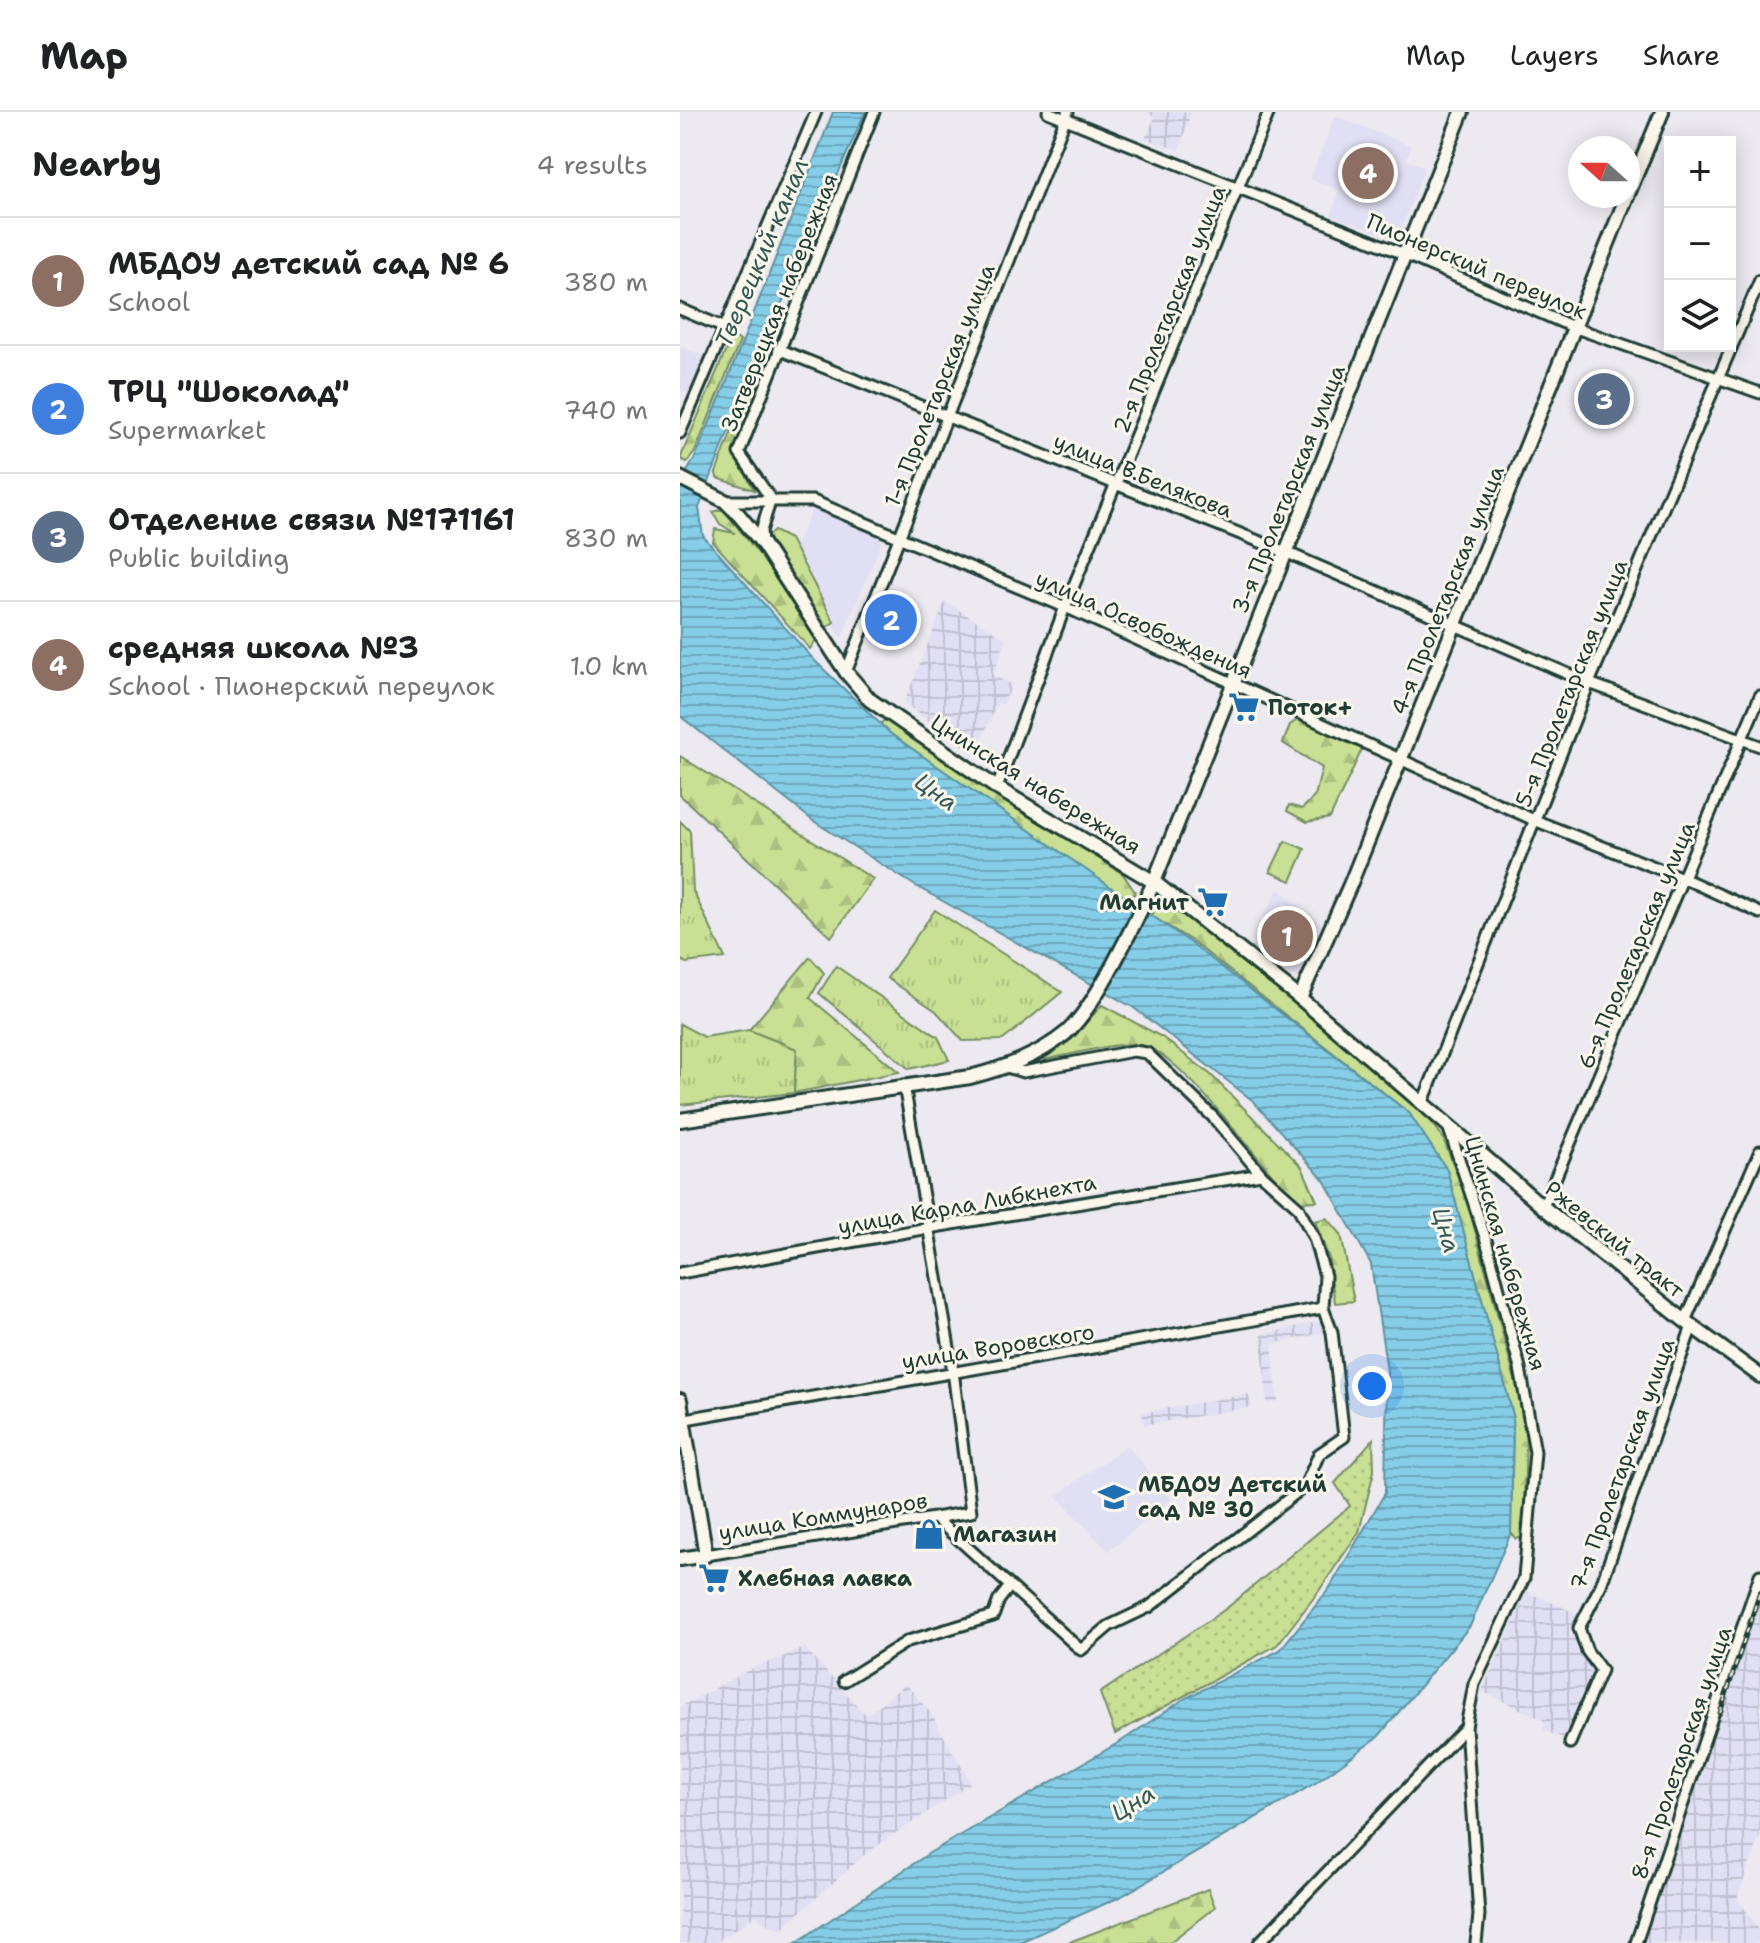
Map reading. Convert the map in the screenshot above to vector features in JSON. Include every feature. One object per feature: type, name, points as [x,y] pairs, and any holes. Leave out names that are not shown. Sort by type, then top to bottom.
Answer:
[{"type":"street","points":[[680,433],[816,112]]},
{"type":"street","name":"Затверецкая набережная","points":[[771,499],[739,453],[874,112]]},
{"type":"street","name":"Пионерский переулок","points":[[1048,112],[1066,115],[1573,327],[1760,393]]},
{"type":"street","name":"2-я Пролетарская улица","points":[[997,788],[1065,607],[1269,112]]},
{"type":"street","name":"3-я Пролетарская улица","points":[[680,1120],[970,1077],[1007,1067],[1040,1051],[1068,1031],[1092,997],[1154,882],[1283,551],[1462,112]]},
{"type":"street","name":"4-я Пролетарская улица","points":[[1640,166],[1662,112]]},
{"type":"street","name":"1-я Пролетарская улица","points":[[846,672],[1066,115]]},
{"type":"street","name":"4-я Пролетарская улица","points":[[1300,998],[1311,979],[1623,208]]},
{"type":"street","name":"5-я Пролетарская улица","points":[[1423,1102],[1589,683],[1760,280]]},
{"type":"street","points":[[680,309],[725,328]]},
{"type":"street","name":"улица В.Белякова","points":[[778,349],[1283,551],[1589,683],[1760,746]]},
{"type":"street","name":"Цнинская набережная","points":[[680,478],[725,501],[762,543],[846,672],[870,700],[997,788],[1154,882],[1300,998],[1423,1102],[1449,1129],[1486,1240],[1520,1368],[1535,1452],[1524,1578],[1474,1684],[1466,1727],[1479,1915],[1476,1943]]},
{"type":"street","points":[[762,543],[761,531],[771,499]]},
{"type":"street","name":"улица Освобождения","points":[[725,501],[813,501],[1065,607],[1534,820],[1685,879],[1760,913]]},
{"type":"street","name":"6-я Пролетарская улица","points":[[1543,1207],[1685,879],[1760,696]]},
{"type":"street","points":[[936,1519],[1081,1650],[1109,1626],[1149,1607],[1305,1486],[1319,1454],[1344,1437],[1332,1332],[1323,1308],[1325,1276],[1314,1238],[1298,1207],[1261,1174],[1213,1117],[1147,1053],[1133,1051],[1023,1072],[1007,1067]]},
{"type":"street","points":[[904,1085],[953,1371]]},
{"type":"street","name":"Ржевский тракт","points":[[1449,1129],[1689,1324],[1760,1376]]},
{"type":"street","name":"7-я Пролетарская улица","points":[[1570,1743],[1601,1670],[1587,1651],[1579,1628],[1601,1585],[1689,1324],[1760,1151]]},
{"type":"street","name":"улица Карла Либкнехта","points":[[680,1273],[928,1228],[1261,1174]]},
{"type":"street","name":"улица Воровского","points":[[682,1420],[1323,1308]]},
{"type":"street","name":"улица Коммунаров","points":[[680,1559],[971,1512],[953,1371]]},
{"type":"street","points":[[680,1400],[706,1555]]},
{"type":"street","name":"8-я Пролетарская улица","points":[[1636,1943],[1760,1575]]},
{"type":"street","points":[[844,1681],[910,1640],[993,1616],[999,1600],[1010,1586]]},
{"type":"street","points":[[1259,1943],[1466,1727]]},
{"type":"shaded area","points":[[1146,112],[1191,112],[1179,150],[1145,139],[1155,117]]},
{"type":"shaded area","points":[[1335,116],[1411,146],[1406,160],[1425,167],[1397,240],[1331,215],[1339,190],[1310,179]]},
{"type":"shaded area","points":[[680,346],[708,358],[692,394],[680,389]]},
{"type":"shaded area","points":[[815,503],[885,534],[842,637],[786,566]]},
{"type":"shaded area","points":[[945,602],[1007,639],[993,676],[1012,685],[1003,705],[997,703],[975,755],[904,703]]},
{"type":"shaded area","points":[[1278,889],[1321,924],[1298,979],[1250,951],[1267,921],[1263,919]]},
{"type":"shaded area","points":[[1320,1321],[1323,1333],[1272,1344],[1278,1401],[1267,1404],[1261,1335]]},
{"type":"shaded area","points":[[1248,1394],[1252,1407],[1144,1425],[1142,1413]]},
{"type":"shaded area","name":"МБДОУ Детский сад № 30","points":[[1127,1445],[1172,1499],[1108,1551],[1056,1496]]},
{"type":"shaded area","points":[[1527,1592],[1578,1614],[1569,1635],[1576,1639],[1594,1675],[1567,1739],[1542,1730],[1545,1721],[1482,1691]]},
{"type":"shaded area","points":[[1760,1598],[1760,1837],[1737,1898],[1760,1931],[1760,1943],[1643,1943]]},
{"type":"shaded area","points":[[805,1648],[866,1715],[906,1684],[931,1714],[971,1783],[868,1852],[782,1928],[764,1923],[757,1915],[715,1943],[680,1943],[680,1707],[749,1670]]},
{"type":"green space","points":[[731,338],[740,341],[695,452],[687,462],[680,459]]},
{"type":"green space","points":[[761,364],[767,367],[746,428],[739,460],[754,490],[717,478],[716,473],[754,372]]},
{"type":"green space","points":[[723,509],[784,585],[816,640],[810,649],[713,542],[715,529],[735,533],[720,524],[713,512]]},
{"type":"green space","points":[[774,531],[790,539],[834,622],[827,627],[818,624],[778,560],[768,536]]},
{"type":"green space","points":[[886,719],[1123,874],[1135,892],[1130,901],[891,734],[880,724]]},
{"type":"green space","points":[[1299,719],[1363,747],[1330,818],[1307,822],[1287,811],[1289,805],[1302,809],[1315,796],[1322,768],[1283,743],[1290,725]]},
{"type":"green space","points":[[680,756],[873,879],[831,937],[680,795]]},
{"type":"green space","points":[[680,821],[690,831],[693,891],[725,958],[686,963],[680,959]]},
{"type":"green space","points":[[1285,841],[1305,849],[1291,881],[1270,872]]},
{"type":"green space","points":[[1157,899],[1210,933],[1362,1058],[1421,1108],[1442,1136],[1466,1197],[1519,1395],[1526,1438],[1523,1537],[1516,1539],[1511,1533],[1513,1415],[1447,1170],[1409,1113],[1192,941],[1152,916],[1152,905]]},
{"type":"green space","points":[[935,910],[1062,992],[1003,1040],[963,1041],[936,1011],[887,978]]},
{"type":"green space","points":[[810,957],[824,973],[810,998],[899,1072],[794,1093],[797,1049],[749,1030]]},
{"type":"green space","points":[[836,966],[938,1037],[949,1060],[909,1069],[819,993]]},
{"type":"green space","points":[[1102,1005],[1162,1037],[1210,1074],[1302,1167],[1317,1201],[1297,1202],[1200,1089],[1158,1053],[1131,1044],[1042,1060],[1072,1039]]},
{"type":"green space","points":[[680,1024],[704,1037],[749,1030],[797,1049],[794,1093],[680,1105]]},
{"type":"green space","points":[[1327,1218],[1341,1234],[1354,1301],[1335,1303],[1328,1256],[1315,1221]]},
{"type":"green space","points":[[1373,1439],[1374,1471],[1359,1532],[1277,1645],[1115,1734],[1100,1693],[1227,1608],[1350,1506],[1335,1483]]},
{"type":"green space","points":[[1208,1889],[1215,1907],[1169,1943],[1067,1943]]},
{"type":"water","name":"Цна","points":[[833,112],[865,112],[748,381],[699,508],[703,536],[814,660],[891,734],[1191,943],[1409,1113],[1447,1170],[1513,1415],[1511,1533],[1470,1626],[1378,1737],[1317,1782],[1120,1897],[1018,1943],[796,1943],[931,1852],[1123,1740],[1184,1699],[1280,1650],[1329,1589],[1385,1493],[1387,1371],[1371,1264],[1324,1180],[1252,1100],[1134,1008],[914,885],[812,820],[680,716],[680,483],[694,460],[727,381]]},
{"type":"railway","points":[[1720,1713],[1760,1592]]},
{"type":"place","name":"средняя школа №3","points":[[1368,173]]},
{"type":"place","name":"Отделение связи №171161","points":[[1604,399]]},
{"type":"place","name":"ТРЦ \"Шоколад\"","points":[[891,620]]},
{"type":"place","name":"Поток+","points":[[1244,707]]},
{"type":"place","name":"Магнит","points":[[1213,902]]},
{"type":"place","name":"МБДОУ детский сад № 6","points":[[1287,936]]},
{"type":"place","name":"МБДОУ Детский сад № 30","points":[[1114,1497]]},
{"type":"place","name":"Магазин","points":[[929,1534]]},
{"type":"place","name":"Хлебная лавка","points":[[714,1578]]},
{"type":"water label","name":"Тверецкий канал","points":[[762,253]]}]
